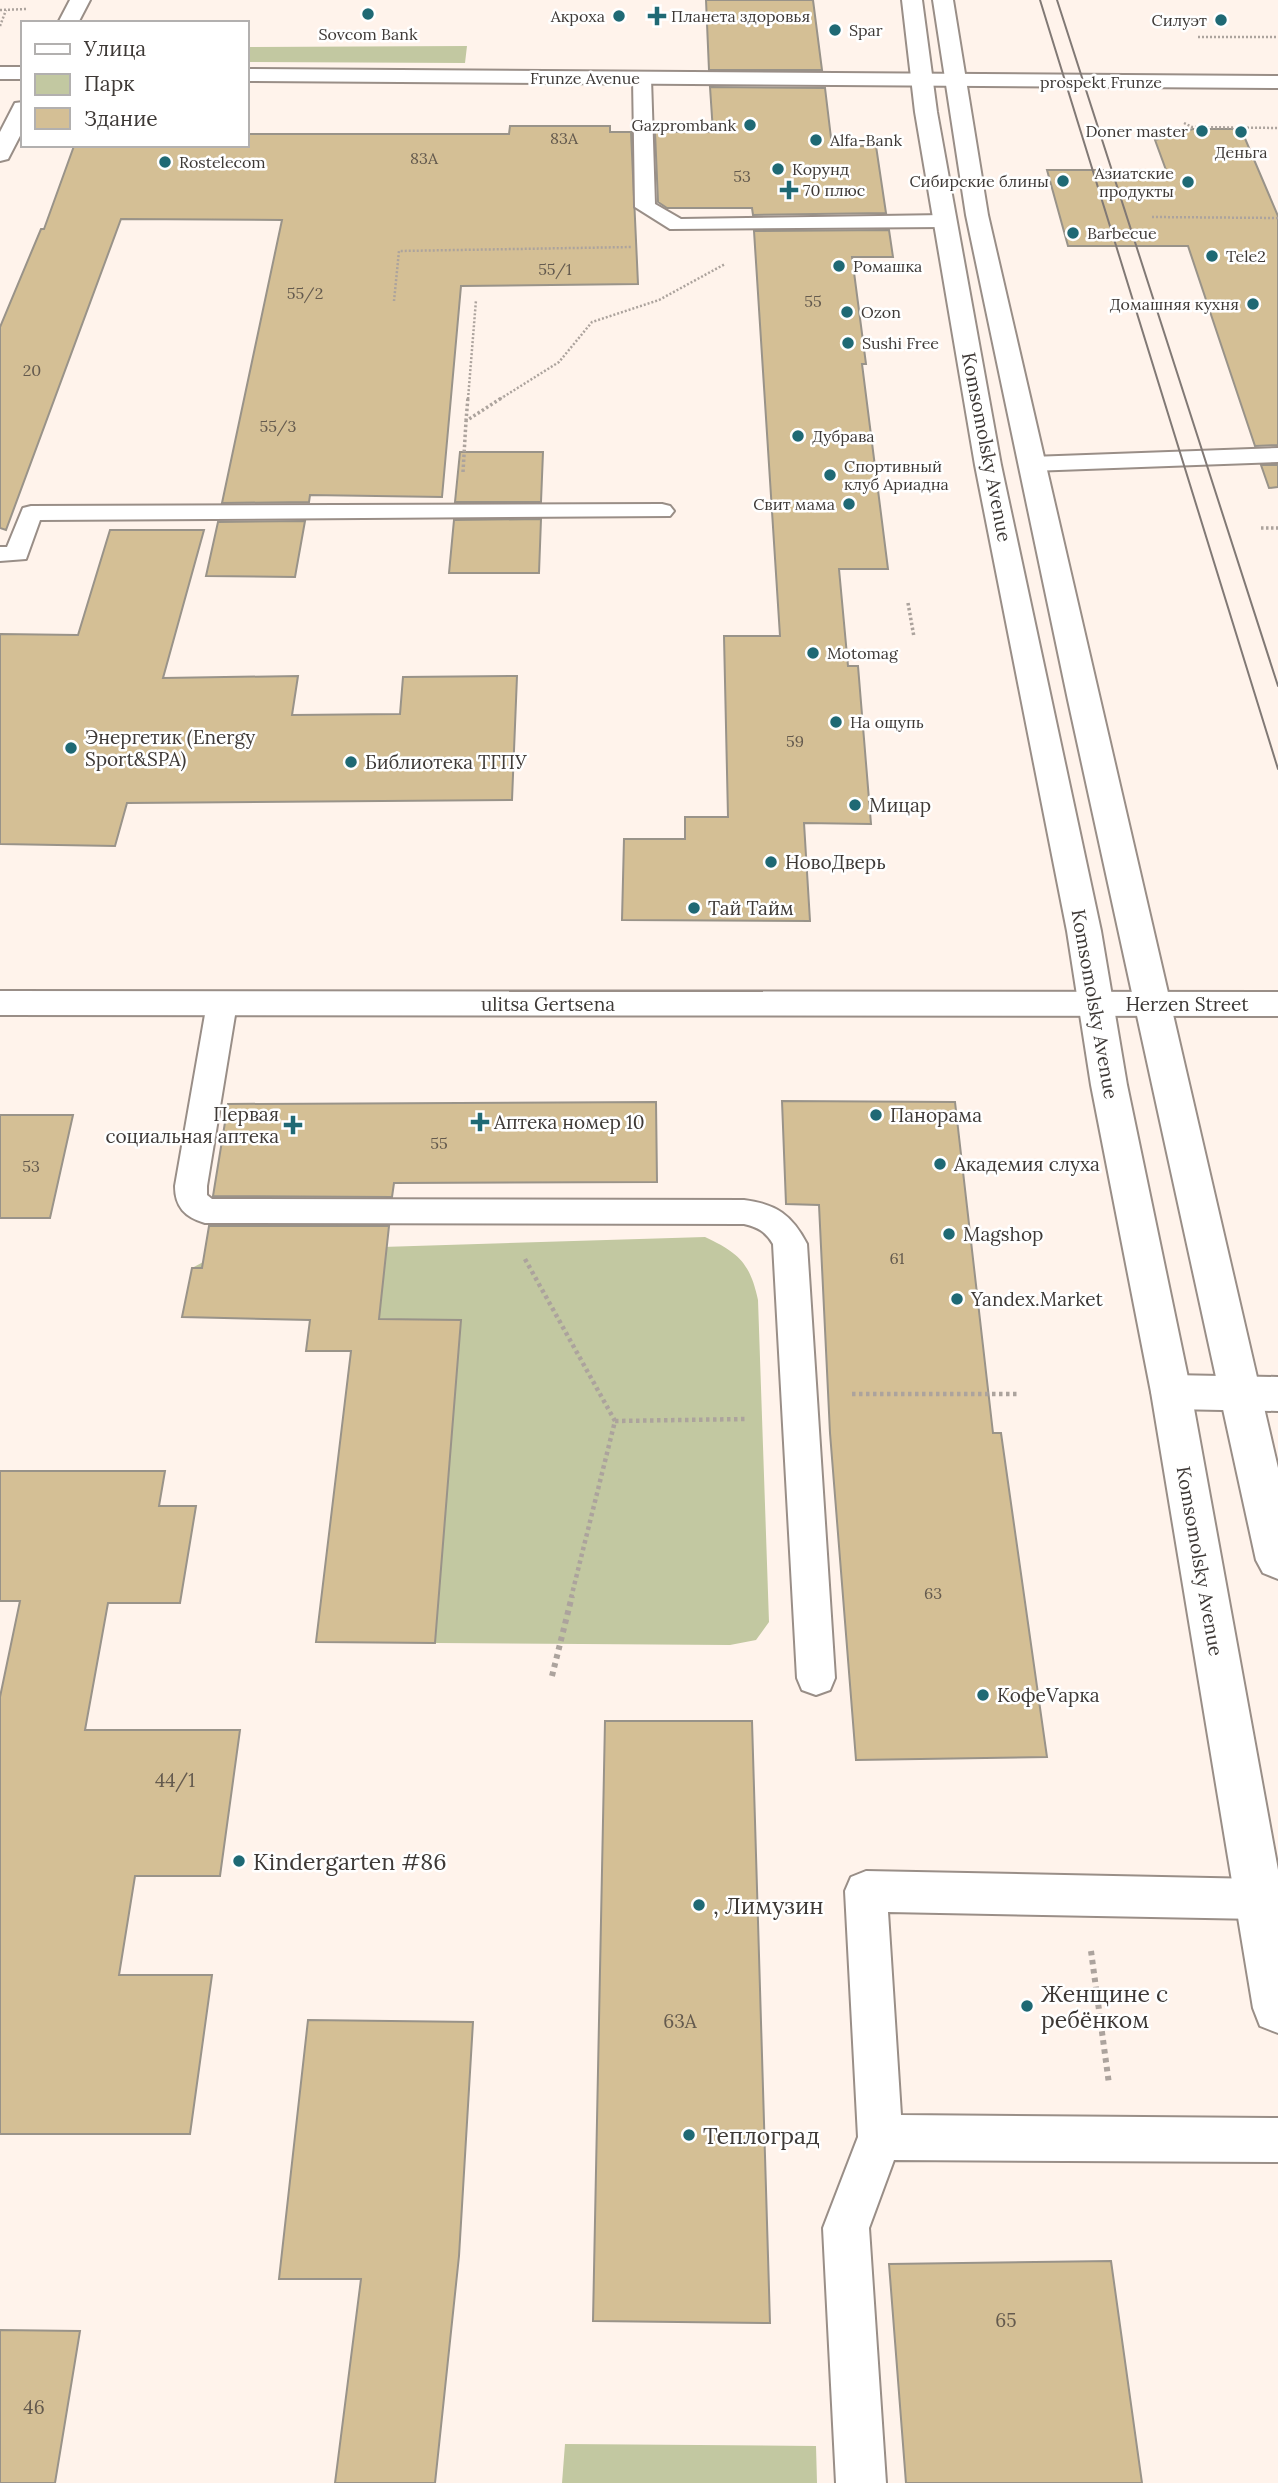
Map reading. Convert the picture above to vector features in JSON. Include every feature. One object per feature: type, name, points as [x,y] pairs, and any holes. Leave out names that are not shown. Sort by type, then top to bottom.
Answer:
[{"type":"main road","points":[[69,21],[79,0]]},
{"type":"main road","name":"Komsomolsky Avenue","points":[[912,0],[926,112],[988,466],[1171,1392],[1278,2008]]},
{"type":"main road","name":"Komsomolsky Avenue","points":[[943,0],[977,215],[1151,1004],[1259,1394],[1278,1560]]},
{"type":"main road","points":[[0,73],[21,74]]},
{"type":"main road","name":"Frunze Avenue","points":[[248,75],[923,82]]},
{"type":"main road","name":"prospekt Frunze","points":[[923,82],[1278,82]]},
{"type":"main road","points":[[0,155],[21,112]]},
{"type":"main road","name":"ulitsa Gertsena","points":[[0,1003],[1096,1003]]},
{"type":"main road","name":"Herzen Street","points":[[1096,1003],[1278,1004]]},
{"type":"main road","points":[[1171,1392],[1259,1394]]},
{"type":"lane","points":[[642,78],[645,207],[677,225],[945,221]]},
{"type":"lane","points":[[1031,464],[1278,455]]},
{"type":"lane","points":[[0,554],[17,554],[31,513],[663,511]]},
{"type":"lane","points":[[222,1003],[191,1200],[205,1211],[766,1215],[783,1227],[790,1244],[816,1678]]},
{"type":"lane","points":[[861,2483],[846,2228],[880,2137],[866,1891],[1259,1899]]},
{"type":"lane","points":[[880,2137],[1278,2140]]},
{"type":"path","points":[[0,26],[6,10]]},
{"type":"path","points":[[1152,217],[1278,218]]},
{"type":"path","points":[[394,301],[400,251],[632,247],[677,225]]},
{"type":"path","points":[[466,421],[559,362],[592,322],[659,300],[726,264]]},
{"type":"path","points":[[461,511],[476,300]]},
{"type":"path","points":[[1261,528],[1278,528]]},
{"type":"path","points":[[908,603],[914,637]]},
{"type":"path","points":[[499,1212],[615,1421],[552,1676]]},
{"type":"path","points":[[615,1421],[799,1406],[1017,1394]]},
{"type":"path","points":[[1090,1946],[1110,2094]]},
{"type":"green space","points":[[467,46],[465,63],[248,62],[248,47]]},
{"type":"green space","points":[[705,1237],[735,1254],[747,1268],[758,1300],[769,1622],[756,1640],[730,1645],[435,1643],[461,1320],[408,1319],[404,1351],[351,1351],[384,1270],[192,1268],[222,1252]]},
{"type":"green space","points":[[565,2444],[816,2446],[817,2483],[562,2483]]},
{"type":"building","points":[[706,0],[813,0],[822,70],[709,70]]},
{"type":"building","points":[[710,87],[825,88],[832,146],[876,146],[886,213],[753,215],[752,208],[667,208],[658,202],[655,132],[713,132]]},
{"type":"building","points":[[510,126],[610,126],[610,132],[631,132],[638,284],[461,286],[442,497],[310,495],[309,502],[222,503],[282,220],[121,219],[6,530],[0,528],[0,327],[41,229],[44,229],[74,147],[248,147],[248,134],[509,134]]},
{"type":"building","points":[[1193,129],[1241,129],[1278,216],[1278,445],[1255,446],[1188,246],[1068,246],[1047,170],[1166,170],[1155,140]]},
{"type":"building","points":[[889,230],[893,257],[852,257],[866,364],[862,364],[888,569],[839,569],[848,666],[858,666],[871,824],[804,823],[810,921],[622,920],[624,839],[685,839],[685,817],[728,817],[724,636],[780,636],[754,231]]},
{"type":"building","points":[[460,452],[543,452],[541,502],[455,502]]},
{"type":"building","points":[[1261,465],[1278,465],[1278,487],[1269,488]]},
{"type":"building","points":[[541,519],[539,573],[449,573],[454,520]]},
{"type":"building","points":[[305,521],[295,577],[206,576],[218,522]]},
{"type":"building","points":[[110,530],[204,530],[163,678],[298,676],[292,715],[400,714],[403,677],[517,676],[512,800],[127,803],[115,846],[0,844],[0,634],[78,635]]},
{"type":"building","points":[[782,1101],[955,1102],[993,1433],[1001,1433],[1047,1757],[856,1760],[830,1433],[819,1205],[786,1204]]},
{"type":"building","points":[[656,1102],[657,1182],[394,1183],[392,1197],[213,1196],[228,1104]]},
{"type":"building","points":[[0,1115],[73,1115],[50,1218],[0,1218]]},
{"type":"building","points":[[209,1226],[389,1226],[379,1319],[461,1320],[435,1643],[316,1642],[351,1351],[306,1351],[310,1320],[182,1317],[192,1268],[202,1268]]},
{"type":"building","points":[[0,1471],[165,1471],[159,1506],[196,1506],[180,1603],[108,1603],[85,1730],[240,1730],[220,1876],[135,1876],[119,1975],[212,1975],[190,2134],[0,2134],[0,1697],[20,1601],[0,1601]]},
{"type":"building","points":[[605,1721],[752,1721],[770,2323],[593,2321]]},
{"type":"building","points":[[308,2020],[473,2022],[459,2256],[435,2483],[335,2483],[361,2279],[279,2279]]},
{"type":"building","points":[[1111,2261],[1142,2483],[906,2483],[889,2264]]},
{"type":"building","points":[[0,2330],[80,2331],[55,2483],[0,2483]]},
{"type":"tram line","points":[[1040,0],[1278,769]]},
{"type":"tram line","points":[[1057,0],[1278,686]]},
{"type":"place","name":"Sovcom Bank","points":[[368,14]]},
{"type":"place","name":"Акроха","points":[[619,16]]},
{"type":"place","name":"Планета здоровья","points":[[657,16]]},
{"type":"place","name":"Силуэт","points":[[1221,20]]},
{"type":"place","name":"Spar","points":[[835,30]]},
{"type":"place","name":"Gazprombank","points":[[750,125]]},
{"type":"place","name":"Doner master","points":[[1202,131]]},
{"type":"place","name":"Деньга","points":[[1241,132]]},
{"type":"place","name":"Alfa-Bank","points":[[816,140]]},
{"type":"place","name":"Rostelecom","points":[[165,162]]},
{"type":"place","name":"Корунд","points":[[778,169]]},
{"type":"place","name":"Сибирские блины","points":[[1063,181]]},
{"type":"place","name":"Азиатские продукты","points":[[1188,182]]},
{"type":"place","name":"70 плюс","points":[[789,190]]},
{"type":"place","name":"Barbecue","points":[[1073,233]]},
{"type":"place","name":"Tele2","points":[[1212,256]]},
{"type":"place","name":"Ромашка","points":[[839,266]]},
{"type":"place","name":"Домашняя кухня","points":[[1253,304]]},
{"type":"place","name":"Ozon","points":[[847,312]]},
{"type":"place","name":"Sushi Free","points":[[848,343]]},
{"type":"place","name":"Дубрава","points":[[798,436]]},
{"type":"place","name":"Спортивный клуб Ариадна","points":[[830,475]]},
{"type":"place","name":"Свит мама","points":[[849,504]]},
{"type":"place","name":"Motomag","points":[[813,653]]},
{"type":"place","name":"На ощупь","points":[[836,722]]},
{"type":"place","name":"Энергетик (Energy Sport&SPA)","points":[[71,748]]},
{"type":"place","name":"Библиотека ТГПУ","points":[[351,762]]},
{"type":"place","name":"Мицар","points":[[855,805]]},
{"type":"place","name":"НовоДверь","points":[[771,862]]},
{"type":"place","name":"Тай Тайм","points":[[694,908]]},
{"type":"place","name":"Панорама","points":[[876,1115]]},
{"type":"place","name":"Аптека номер 10","points":[[480,1122]]},
{"type":"place","name":"Первая социальная аптека","points":[[293,1125]]},
{"type":"place","name":"Академия слуха","points":[[940,1164]]},
{"type":"place","name":"Magshop","points":[[949,1234]]},
{"type":"place","name":"Yandex.Market","points":[[957,1299]]},
{"type":"place","name":"КофеVарка","points":[[983,1695]]},
{"type":"place","name":"Kindergarten #86","points":[[239,1861]]},
{"type":"place","name":", Лимузин","points":[[699,1905]]},
{"type":"place","name":"Женщине с ребёнком","points":[[1027,2006]]},
{"type":"place","name":"Теплоград","points":[[689,2135]]}]
